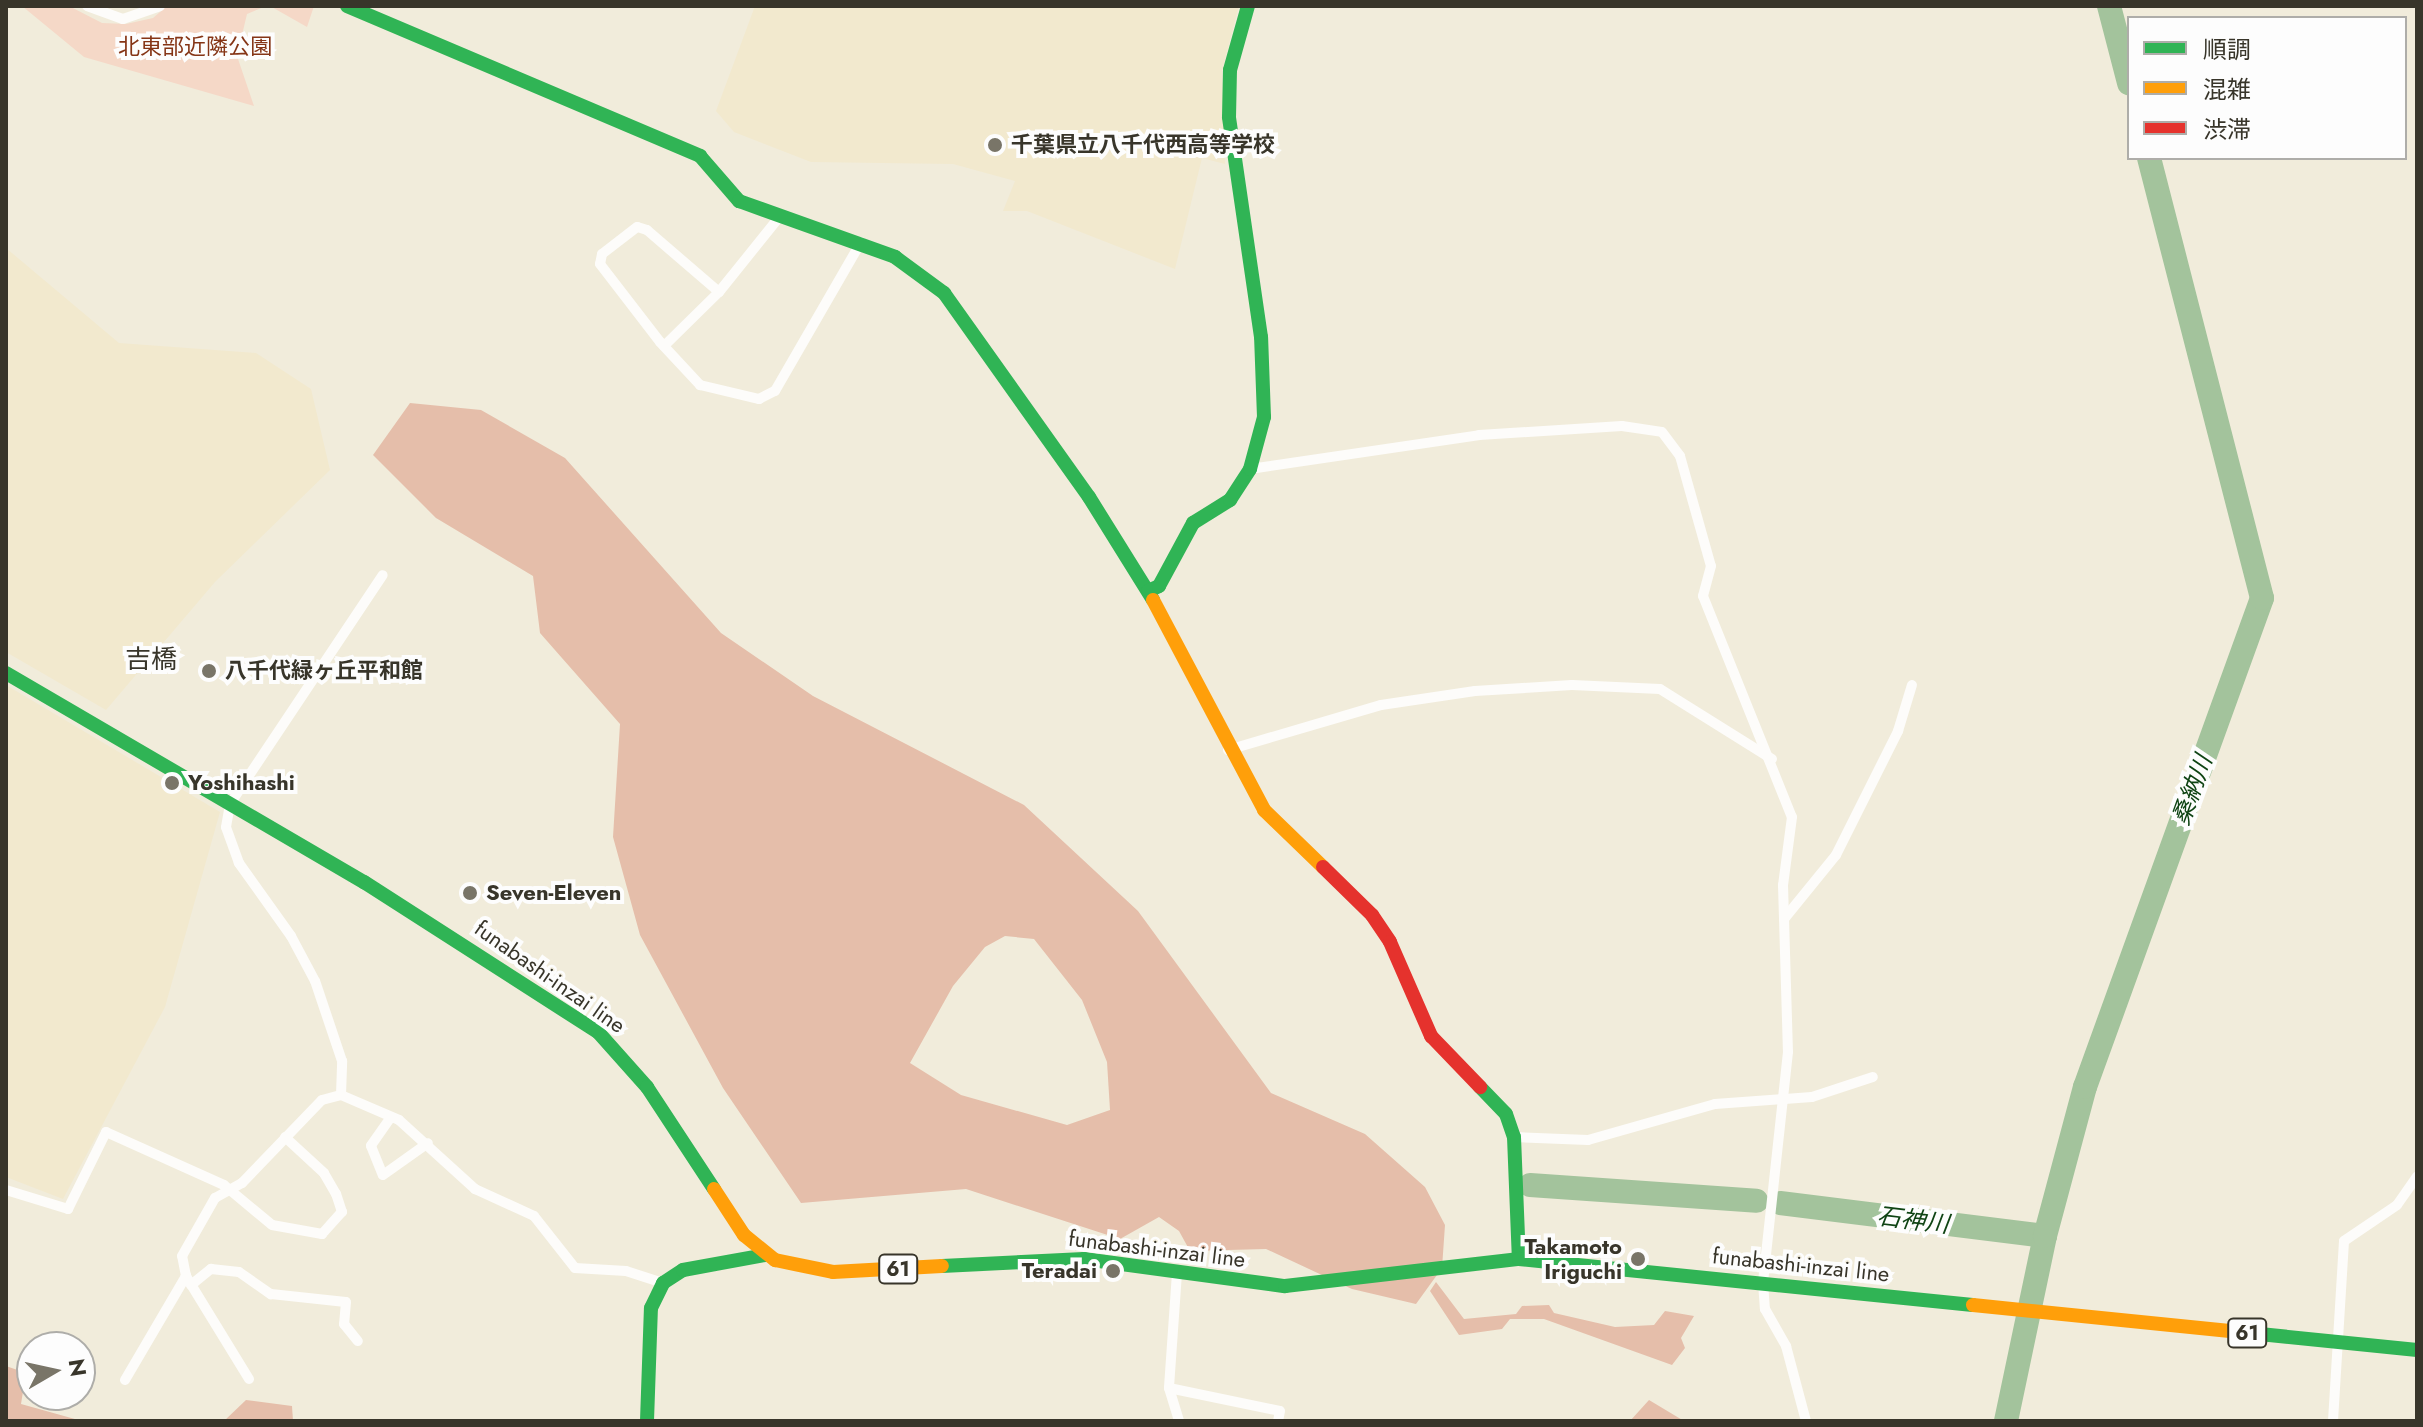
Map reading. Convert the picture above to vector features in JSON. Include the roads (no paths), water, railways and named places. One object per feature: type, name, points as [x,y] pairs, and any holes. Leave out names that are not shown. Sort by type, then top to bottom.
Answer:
[{"type":"street","points":[[87,6],[123,19],[160,6]]},
{"type":"street","points":[[347,6],[700,156],[739,201],[861,242],[924,276],[958,310],[1148,591],[1204,691],[1228,750],[1264,810],[1372,915],[1390,942],[1431,1036],[1506,1114],[1514,1137],[1519,1259]]},
{"type":"street","points":[[1148,591],[1159,586],[1183,535],[1230,500],[1250,469],[1264,417],[1261,337],[1229,117],[1230,70],[1248,6]]},
{"type":"street","points":[[664,346],[719,292],[780,216]]},
{"type":"street","points":[[719,292],[647,230],[637,227],[602,254],[600,264],[664,346],[700,385],[759,399],[775,391],[861,242]]},
{"type":"street","points":[[1250,469],[1479,435],[1622,426],[1662,432],[1680,456],[1711,566],[1703,596],[1772,759],[1792,817],[1783,875],[1788,1052],[1779,1101],[1763,1282],[1765,1309],[1786,1346],[1806,1421]]},
{"type":"street","points":[[341,1095],[342,1061],[331,1023],[291,936],[239,863],[226,827],[230,804],[383,575]]},
{"type":"street","name":"funabashi-inzai line","points":[[6,673],[497,963],[598,1032],[647,1087],[744,1235],[765,1255],[833,1272],[1055,1258],[1285,1286],[1519,1259],[2417,1350]]},
{"type":"street","points":[[1228,750],[1381,705],[1475,691],[1572,685],[1660,689],[1772,759]]},
{"type":"street","points":[[1784,919],[1836,855],[1898,731],[1912,685]]},
{"type":"street","points":[[1514,1137],[1588,1140],[1715,1104],[1812,1097],[1873,1077]]},
{"type":"street","points":[[249,1379],[188,1281],[182,1256],[198,1223],[215,1198],[231,1189],[285,1137],[309,1108],[341,1095],[391,1117],[428,1143],[475,1189],[534,1216],[575,1268],[626,1271],[663,1283]]},
{"type":"street","points":[[391,1117],[371,1146],[383,1175],[428,1143]]},
{"type":"street","points":[[6,1190],[68,1209],[106,1132],[231,1189],[272,1225],[322,1234],[342,1212],[336,1194],[324,1173],[285,1137]]},
{"type":"street","points":[[2333,1421],[2344,1241],[2397,1205],[2417,1176]]},
{"type":"street","points":[[647,1421],[651,1308],[663,1283],[683,1270],[765,1255]]},
{"type":"street","points":[[125,1380],[188,1281],[211,1269],[239,1272],[271,1294],[346,1302],[344,1324],[358,1341]]},
{"type":"street","points":[[1177,1273],[1169,1388],[1179,1421]]},
{"type":"street","points":[[1169,1388],[1280,1411],[1278,1421]]},
{"type":"waterway","name":"桑納川","points":[[2109,6],[2127,75]]},
{"type":"waterway","name":"桑納川","points":[[2006,1421],[2045,1236],[2085,1087],[2262,598],[2150,160]]},
{"type":"waterway","name":"石神川","points":[[1530,1185],[1756,1201]]},
{"type":"waterway","name":"石神川","points":[[1780,1203],[2045,1236]]},
{"type":"place","name":"千葉県立八千代西高等学校","points":[[995,145]]},
{"type":"place","name":"八千代緑ヶ丘平和館","points":[[209,671]]},
{"type":"place","name":"Yoshihashi","points":[[172,783]]},
{"type":"place","name":"Seven-Eleven","points":[[470,893]]},
{"type":"place","name":"Takamoto Iriguchi","points":[[1638,1259]]},
{"type":"place","name":"Teradai","points":[[1113,1271]]},
{"type":"district","name":"吉橋","points":[[151,660]]},
{"type":"park label","name":"北東部近隣公園","points":[[195,47]]}]
